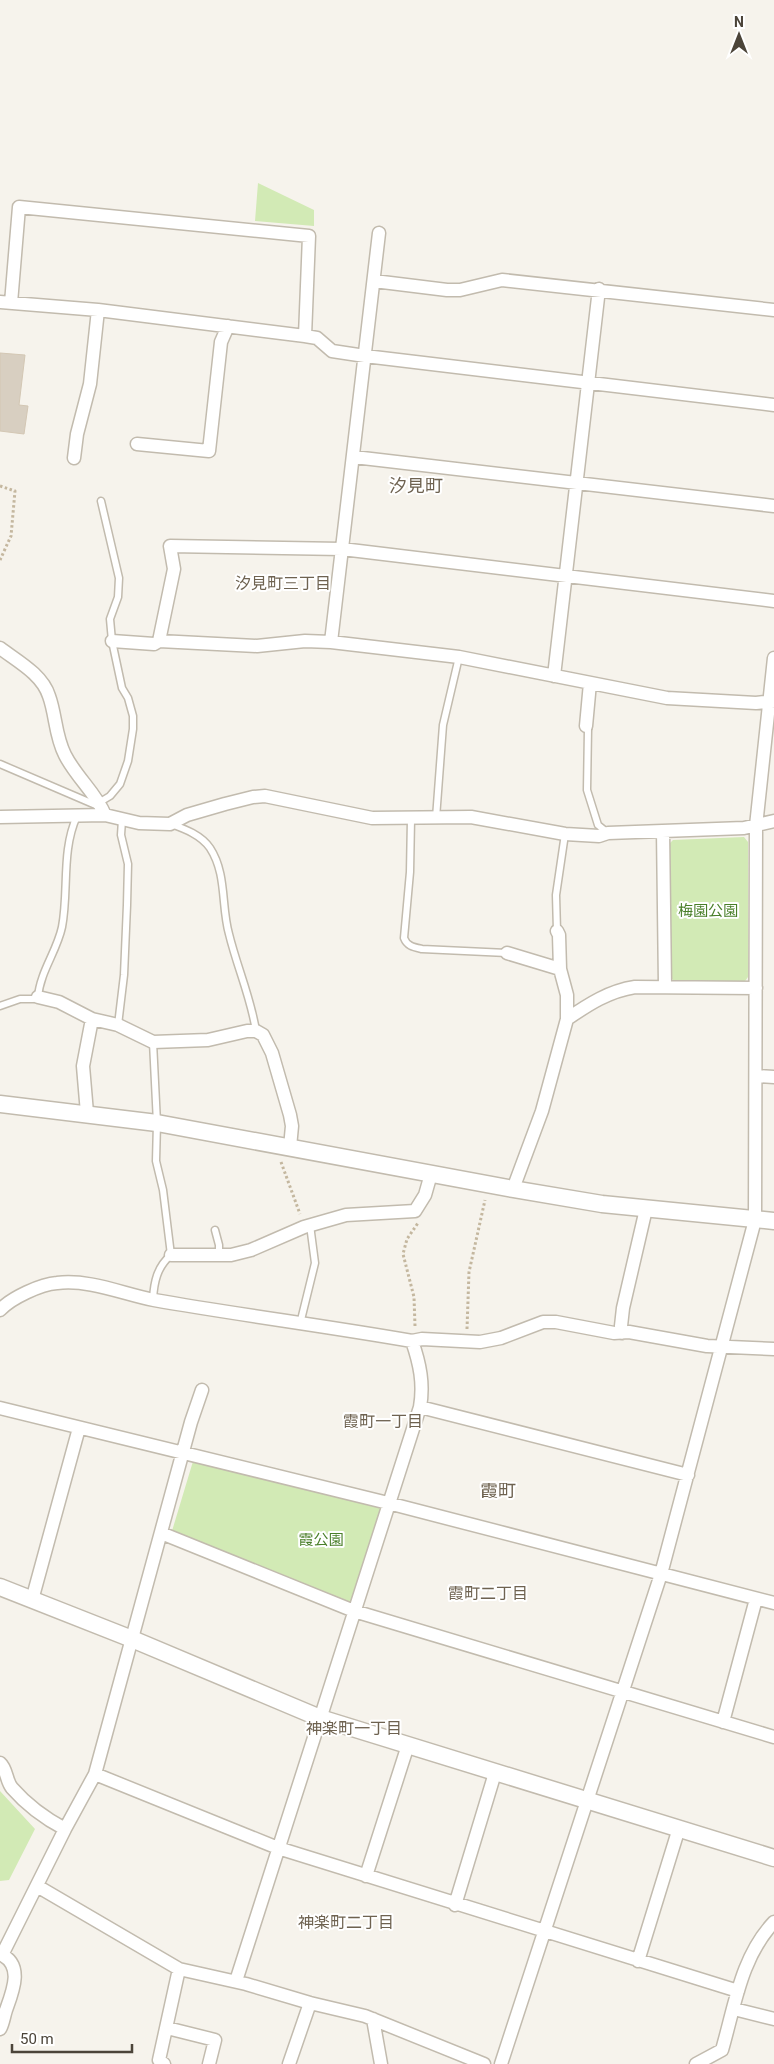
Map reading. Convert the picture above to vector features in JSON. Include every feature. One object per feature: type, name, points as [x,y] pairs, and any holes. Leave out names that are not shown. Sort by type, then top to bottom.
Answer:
[{"type":"street","points":[[306,336],[309,236],[19,207],[5,302],[98,310],[306,336],[317,338],[332,351],[365,356],[774,404]]},
{"type":"street","points":[[331,642],[379,233]]},
{"type":"street","points":[[374,281],[460,290],[502,280],[599,289],[774,310]]},
{"type":"street","points":[[554,676],[599,289]]},
{"type":"street","points":[[74,458],[77,434],[90,384],[98,310]]},
{"type":"street","points":[[137,444],[210,452],[221,342],[228,326]]},
{"type":"street","points":[[354,457],[774,506]]},
{"type":"street","points":[[159,642],[174,569],[170,546],[342,549],[774,601]]},
{"type":"street","points":[[112,641],[154,644],[159,642],[257,646],[305,641],[331,642],[459,658],[667,698],[756,703],[771,701]]},
{"type":"street","points":[[0,648],[32,672],[43,684],[49,696],[58,741],[66,757],[102,808],[122,820],[139,823],[170,824],[234,801],[265,796],[357,816],[410,819],[484,819],[565,834],[599,836],[608,833],[744,828],[774,821]]},
{"type":"street","points":[[501,2064],[661,1574],[755,1220],[756,826],[771,701],[774,658]]},
{"type":"street","points":[[586,726],[590,683]]},
{"type":"street","points":[[0,817],[77,816],[102,808]]},
{"type":"street","points":[[663,831],[664,986]]},
{"type":"street","points":[[513,1189],[542,1111],[567,1019],[567,995],[560,969],[559,935],[557,931]]},
{"type":"street","points":[[507,953],[560,969]]},
{"type":"street","points":[[567,1019],[593,1002],[620,990],[635,987],[756,988]]},
{"type":"street","points":[[38,997],[59,1002],[92,1019],[118,1025],[153,1042],[208,1040],[248,1031],[256,1031],[263,1035],[279,1074],[292,1126],[287,1147]]},
{"type":"street","points":[[87,1113],[83,1066],[92,1019]]},
{"type":"street","points":[[756,1076],[774,1077]]},
{"type":"street","points":[[0,1104],[157,1122],[513,1189],[646,1209],[774,1221]]},
{"type":"street","points":[[171,1255],[231,1255],[251,1250],[307,1226],[346,1215],[415,1211],[425,1196],[431,1174]]},
{"type":"street","points":[[622,1333],[621,1326],[624,1308],[646,1209]]},
{"type":"street","points":[[0,1310],[14,1299],[57,1283],[100,1287],[153,1300],[414,1341],[480,1342],[502,1338],[543,1322],[556,1322],[614,1333],[629,1332],[722,1348],[774,1349]]},
{"type":"street","points":[[236,1981],[420,1408],[422,1379],[414,1341]]},
{"type":"street","points":[[0,2029],[15,1982],[13,1966],[9,1958],[1,1954],[95,1774],[202,1390]]},
{"type":"street","points":[[0,1408],[388,1503],[774,1603]]},
{"type":"street","points":[[420,1408],[688,1475]]},
{"type":"street","points":[[32,1600],[79,1428]]},
{"type":"street","points":[[161,1532],[354,1611],[774,1737]]},
{"type":"street","points":[[0,1587],[132,1639],[320,1718],[774,1858]]},
{"type":"street","points":[[722,1722],[756,1599]]},
{"type":"street","points":[[366,1876],[408,1745]]},
{"type":"street","points":[[0,1763],[11,1786],[49,1821],[65,1830]]},
{"type":"street","points":[[455,1904],[495,1773]]},
{"type":"street","points":[[95,1774],[278,1848],[738,1991]]},
{"type":"street","points":[[638,1961],[679,1828]]},
{"type":"street","points":[[37,1886],[179,1969],[236,1981],[373,2020],[484,2064]]},
{"type":"street","points":[[719,2064],[738,1991],[752,1950],[774,1922]]},
{"type":"street","points":[[164,2064],[159,2060],[179,1969]]},
{"type":"street","points":[[289,2064],[310,2003]]},
{"type":"street","points":[[734,2009],[774,2019]]},
{"type":"street","points":[[373,2020],[381,2064]]},
{"type":"street","points":[[167,2028],[214,2040],[208,2064]]},
{"type":"street","points":[[696,2064],[722,2050]]},
{"type":"lane","points":[[0,764],[102,808],[120,784],[128,761],[133,716],[128,698],[122,688],[112,641],[110,619],[118,597],[119,578],[101,501]]},
{"type":"lane","points":[[436,818],[443,725],[459,658]]},
{"type":"lane","points":[[586,726],[588,729],[587,790],[598,825],[608,833]]},
{"type":"lane","points":[[0,1006],[20,999],[38,997],[61,930],[68,850],[73,824],[77,816]]},
{"type":"lane","points":[[410,819],[410,872],[404,938],[406,942],[410,946],[422,948],[507,953]]},
{"type":"lane","points":[[118,1025],[125,966],[128,864],[121,835],[122,820]]},
{"type":"lane","points":[[170,824],[188,830],[201,839],[208,846],[217,862],[222,881],[229,935],[244,978],[256,1031]]},
{"type":"lane","points":[[557,931],[556,894],[565,834]]},
{"type":"lane","points":[[153,1042],[157,1170],[163,1190],[171,1255],[161,1266],[154,1280],[153,1300]]},
{"type":"lane","points":[[300,1324],[315,1263],[307,1226]]},
{"type":"lane","points":[[215,1230],[219,1245],[219,1255]]},
{"type":"path","points":[[0,486],[14,491],[11,536],[0,560]]},
{"type":"path","points":[[287,1147],[281,1165],[307,1226]]},
{"type":"path","points":[[466,1342],[469,1272],[489,1185]]},
{"type":"path","points":[[414,1341],[414,1296],[403,1254],[407,1239],[418,1223],[418,1214],[415,1211]]},
{"type":"green space","points":[[258,183],[314,210],[314,226],[255,221]]},
{"type":"green space","name":"梅園公園","points":[[744,837],[748,842],[748,977],[743,984],[674,981],[670,977],[668,845],[673,840]]},
{"type":"green space","name":"霞公園","points":[[194,1458],[383,1507],[355,1604],[172,1531]]},
{"type":"green space","points":[[0,1791],[35,1829],[9,1880],[0,1881]]},
{"type":"building","points":[[0,353],[25,355],[19,405],[28,406],[24,434],[0,431]]},
{"type":"district","name":"汐見町","points":[[416,486]]},
{"type":"district","name":"汐見町三丁目","points":[[283,583]]},
{"type":"district","name":"霞町一丁目","points":[[383,1421]]},
{"type":"district","name":"霞町","points":[[498,1491]]},
{"type":"district","name":"霞町二丁目","points":[[488,1593]]},
{"type":"district","name":"神楽町一丁目","points":[[354,1728]]},
{"type":"district","name":"神楽町二丁目","points":[[346,1922]]}]
